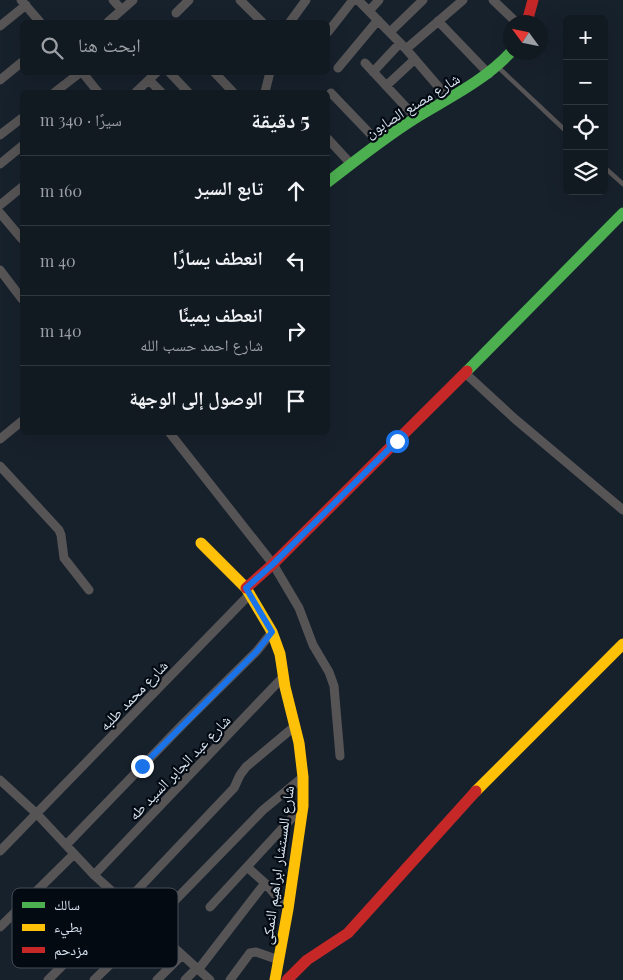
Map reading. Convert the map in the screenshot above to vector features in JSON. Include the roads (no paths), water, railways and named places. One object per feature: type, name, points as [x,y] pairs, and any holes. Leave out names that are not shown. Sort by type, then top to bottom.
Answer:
[{"type":"street","points":[[113,0],[122,10]]},
{"type":"street","points":[[110,20],[133,0]]},
{"type":"street","points":[[176,13],[189,0]]},
{"type":"street","points":[[240,0],[260,20]]},
{"type":"street","points":[[291,20],[306,0]]},
{"type":"street","points":[[330,30],[354,0]]},
{"type":"street","points":[[358,0],[415,59],[449,99]]},
{"type":"street","points":[[369,11],[379,0]]},
{"type":"street","points":[[390,32],[423,0]]},
{"type":"street","points":[[373,72],[403,46],[463,0]]},
{"type":"street","points":[[493,0],[509,15]]},
{"type":"street","points":[[529,15],[533,0]]},
{"type":"street","points":[[0,26],[24,3],[38,20]]},
{"type":"street","points":[[338,68],[378,20]]},
{"type":"street","points":[[438,21],[494,70]]},
{"type":"street","points":[[386,86],[415,59]]},
{"type":"street","name":"شارع مصنع الصابون","points":[[330,180],[378,143],[494,70],[503,60]]},
{"type":"street","points":[[365,63],[416,118]]},
{"type":"street","points":[[0,80],[20,64]]},
{"type":"street","points":[[58,90],[77,75]]},
{"type":"street","points":[[83,75],[93,90]]},
{"type":"street","points":[[138,90],[154,75]]},
{"type":"street","points":[[172,75],[186,90]]},
{"type":"street","points":[[217,75],[231,90]]},
{"type":"street","points":[[265,90],[269,76]]},
{"type":"street","points":[[149,80],[159,90]]},
{"type":"street","points":[[331,93],[378,143]]},
{"type":"street","points":[[0,135],[20,120]]},
{"type":"street","points":[[330,141],[351,164]]},
{"type":"street","points":[[0,164],[20,148]]},
{"type":"street","points":[[0,205],[20,189]]},
{"type":"street","points":[[0,212],[19,229]]},
{"type":"street","points":[[248,591],[256,579],[465,373],[623,213]]},
{"type":"street","points":[[0,270],[20,296]]},
{"type":"street","points":[[465,373],[515,419],[623,510]]},
{"type":"street","points":[[0,440],[20,423]]},
{"type":"street","points":[[171,435],[271,565],[299,608],[313,645],[332,680],[336,693],[340,756]]},
{"type":"street","points":[[0,466],[59,530],[64,558],[89,590]]},
{"type":"street","name":"شارع المستشار ابراهيم النمكى","points":[[201,543],[248,591],[272,632],[280,654],[283,677],[300,752],[303,777],[303,806],[288,909],[275,980]]},
{"type":"street","name":"شارع محمد طلبه","points":[[0,851],[248,591]]},
{"type":"street","points":[[66,845],[183,724],[257,651],[272,632]]},
{"type":"street","points":[[287,980],[309,959],[348,933],[482,785],[623,644]]},
{"type":"street","name":"شارع عبد الجابر السيد طه","points":[[94,875],[283,677]]},
{"type":"street","points":[[139,888],[234,788],[246,767],[295,726]]},
{"type":"street","points":[[178,897],[263,810],[303,777]]},
{"type":"street","points":[[0,780],[37,814],[107,888]]},
{"type":"street","points":[[210,907],[303,806]]},
{"type":"street","points":[[40,888],[74,854]]},
{"type":"street","points":[[247,867],[288,909]]},
{"type":"street","points":[[186,980],[198,969],[265,884]]},
{"type":"street","points":[[0,927],[12,915]]},
{"type":"street","points":[[178,951],[210,980]]},
{"type":"street","points":[[230,980],[250,953],[256,952],[279,960]]},
{"type":"street","points":[[178,959],[182,955]]},
{"type":"street","points":[[48,980],[60,968]]},
{"type":"street","points":[[94,980],[106,968]]},
{"type":"street","points":[[157,980],[169,968]]},
{"type":"lane","points":[[494,70],[563,129]]},
{"type":"lane","points":[[608,171],[623,184]]}]
